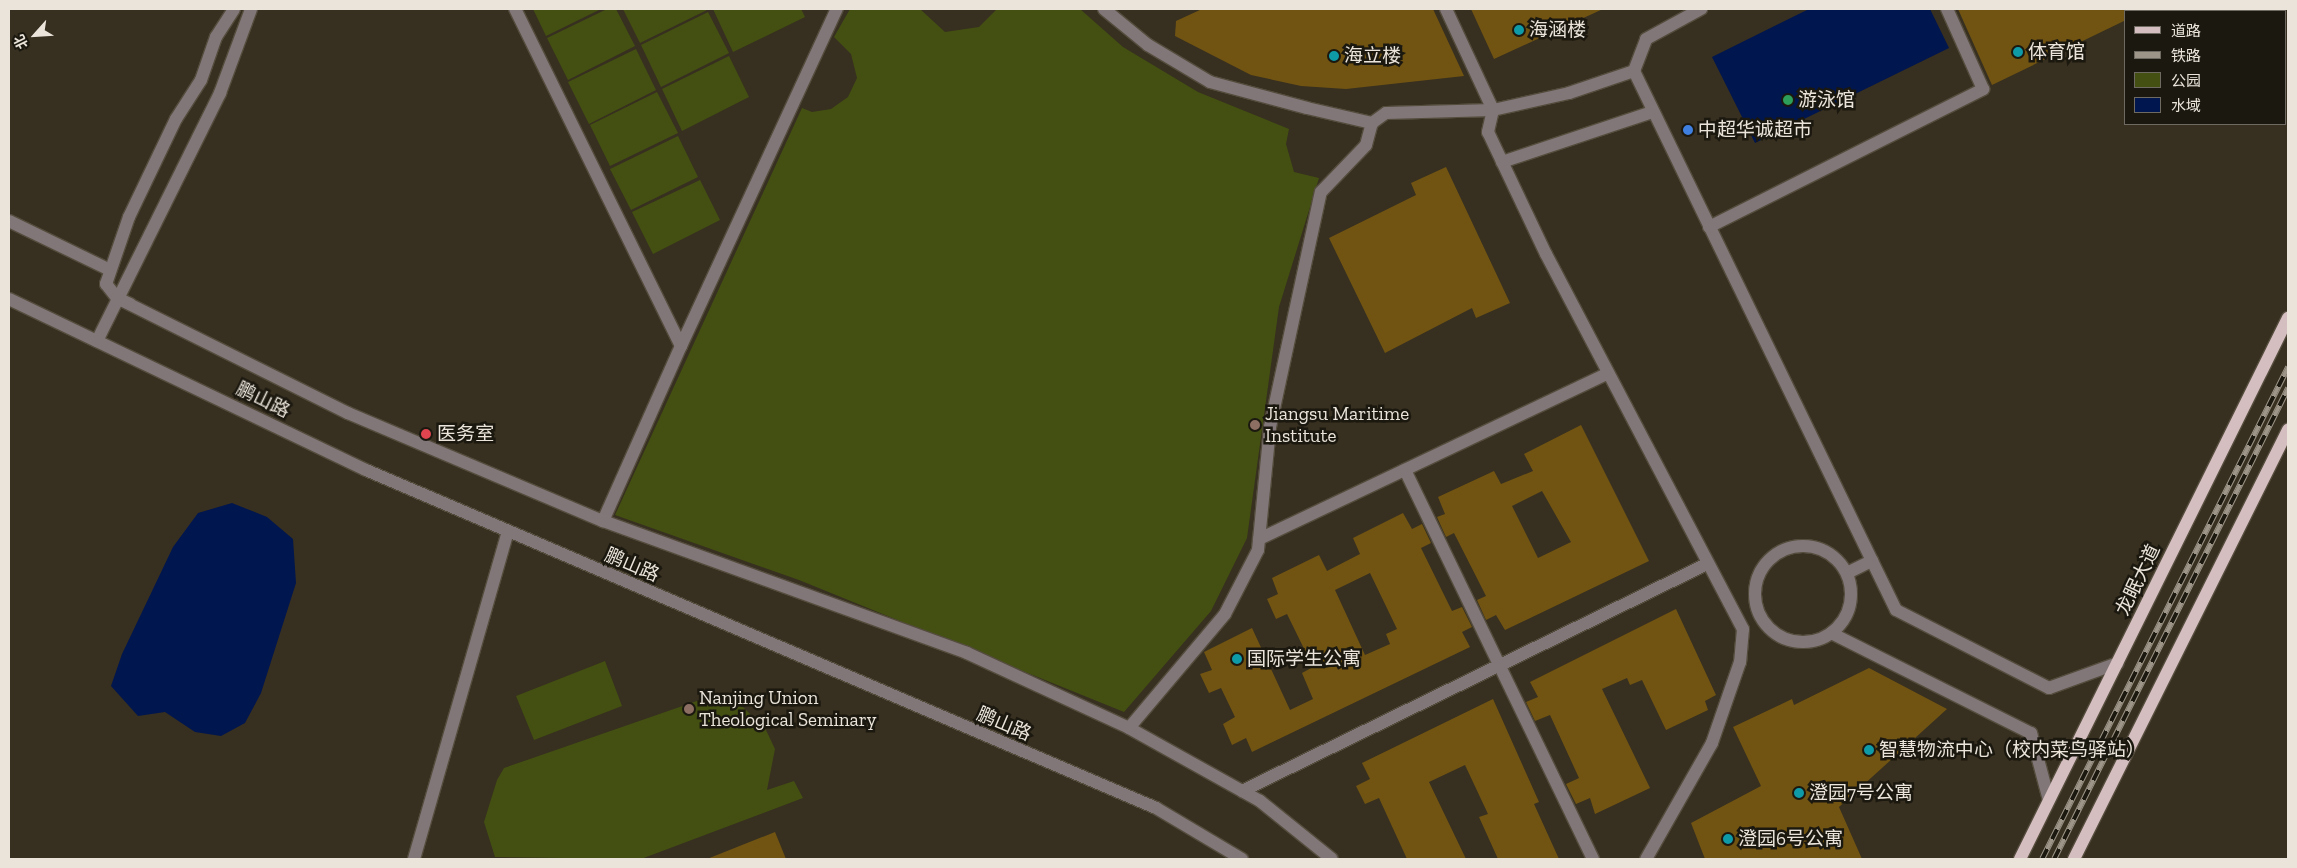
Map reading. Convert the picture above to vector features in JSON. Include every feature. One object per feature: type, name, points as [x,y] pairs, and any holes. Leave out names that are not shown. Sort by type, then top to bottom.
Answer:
[{"type":"main road","name":"龙眠大道","points":[[2020,859],[2288,318]]},
{"type":"main road","points":[[2074,859],[2288,429]]},
{"type":"street","points":[[234,9],[216,38],[201,80],[176,120],[128,217],[106,284],[117,298],[348,413],[603,522],[967,653],[1129,728],[1260,801],[1332,859]]},
{"type":"street","points":[[96,341],[220,93],[251,9]]},
{"type":"street","points":[[515,9],[681,346]]},
{"type":"street","points":[[603,522],[681,346],[837,9]]},
{"type":"street","points":[[1104,9],[1148,45],[1210,82],[1372,122]]},
{"type":"street","points":[[1446,9],[1493,110],[1488,132],[1502,162],[1608,373],[1743,629],[1740,662],[1712,743],[1646,859]]},
{"type":"street","points":[[1701,9],[1646,39],[1634,71],[1652,112],[1896,610],[2049,688],[2118,663]]},
{"type":"street","points":[[1709,228],[1983,89],[1947,9]]},
{"type":"street","points":[[1129,728],[1225,614],[1258,550],[1270,427],[1321,192],[1366,145],[1372,122],[1386,113],[1493,110],[1569,93],[1634,71]]},
{"type":"street","points":[[1502,162],[1652,112]]},
{"type":"street","points":[[9,221],[110,270]]},
{"type":"street","points":[[117,298],[130,304]]},
{"type":"street","name":"鹏山路","points":[[9,299],[366,470],[1156,808],[1242,859]]},
{"type":"street","points":[[1259,539],[1608,373]]},
{"type":"street","points":[[1405,470],[1593,859]]},
{"type":"street","points":[[414,859],[508,532]]},
{"type":"street","points":[[1807,545],[1823,550],[1847,573],[1850,606],[1831,633],[1817,640],[1787,640],[1763,622],[1756,608],[1756,585],[1764,564],[1775,554],[1807,545]]},
{"type":"street","points":[[1847,573],[1872,561]]},
{"type":"street","points":[[1242,791],[1708,564]]},
{"type":"street","points":[[1743,629],[1763,622]]},
{"type":"street","points":[[1831,633],[2031,733],[2049,800]]},
{"type":"green space","points":[[533,9],[601,9],[546,36]]},
{"type":"green space","points":[[607,9],[616,9],[635,46],[568,80],[547,38]]},
{"type":"green space","points":[[623,9],[707,9],[707,10],[640,43]]},
{"type":"green space","points":[[713,9],[801,9],[805,17],[733,52]]},
{"type":"green space","points":[[850,9],[920,9],[945,32],[979,27],[997,9],[1080,9],[1123,47],[1198,92],[1289,129],[1286,144],[1294,172],[1319,178],[1279,307],[1247,538],[1211,611],[1124,712],[799,580],[615,515],[802,108],[812,112],[831,109],[848,97],[857,78],[851,54],[834,37]]},
{"type":"green space","points":[[708,12],[729,53],[661,87],[641,45]]},
{"type":"green space","points":[[636,49],[656,90],[589,124],[568,82]]},
{"type":"green space","points":[[729,56],[749,97],[682,131],[662,89]]},
{"type":"green space","points":[[657,92],[678,133],[610,166],[590,125]]},
{"type":"green space","points":[[678,136],[698,177],[631,210],[610,169]]},
{"type":"green space","points":[[700,180],[720,220],[653,254],[632,212]]},
{"type":"green space","points":[[605,661],[622,706],[534,740],[516,696]]},
{"type":"green space","points":[[717,694],[721,703],[743,707],[766,730],[775,749],[767,790],[794,781],[803,798],[641,859],[495,857],[484,822],[497,780],[504,768]]},
{"type":"water","name":"游泳馆","points":[[1809,9],[1930,9],[1949,48],[1755,143],[1712,57]]},
{"type":"water","points":[[232,503],[267,517],[293,539],[296,583],[261,693],[245,723],[221,736],[195,732],[165,712],[138,716],[111,686],[122,654],[173,547],[198,513]]},
{"type":"building","name":"海立楼","points":[[1202,9],[1433,9],[1464,76],[1346,89],[1301,86],[1251,75],[1175,36],[1176,21]]},
{"type":"building","name":"海涵楼","points":[[1471,9],[1603,9],[1494,59]]},
{"type":"building","name":"体育馆","points":[[1958,9],[2126,9],[2124,10],[2124,21],[1992,85]]},
{"type":"building","points":[[1446,167],[1510,303],[1476,318],[1472,308],[1385,353],[1329,238],[1416,195],[1411,183]]},
{"type":"building","points":[[1581,425],[1649,561],[1505,630],[1496,615],[1486,620],[1477,600],[1486,596],[1454,533],[1446,537],[1437,517],[1445,514],[1438,497],[1494,471],[1501,484],[1533,471],[1524,454]],"holes":[[[1542,491],[1571,542],[1538,558],[1512,506]]]},
{"type":"building","points":[[1403,513],[1412,529],[1422,524],[1431,543],[1421,548],[1452,611],[1462,607],[1472,627],[1462,632],[1470,647],[1252,752],[1246,738],[1232,745],[1223,724],[1235,717],[1221,688],[1209,693],[1200,674],[1212,670],[1204,652],[1252,628],[1290,710],[1313,699],[1302,673],[1313,667],[1287,614],[1276,619],[1267,599],[1278,594],[1272,578],[1319,555],[1327,571],[1360,554],[1353,538]],"holes":[[[1370,573],[1397,629],[1386,634],[1390,644],[1365,655],[1335,590]]]},
{"type":"building","points":[[1676,609],[1716,695],[1705,701],[1708,710],[1666,730],[1642,680],[1630,685],[1627,678],[1602,689],[1650,788],[1595,814],[1590,798],[1576,804],[1566,784],[1579,778],[1550,715],[1535,721],[1526,702],[1538,697],[1530,682]]},
{"type":"building","points":[[1869,668],[1947,709],[1839,807],[1862,859],[1705,859],[1691,823],[1761,786],[1733,727],[1792,699],[1794,705]]},
{"type":"building","points":[[1493,699],[1539,802],[1534,804],[1559,859],[1498,859],[1479,817],[1488,814],[1465,765],[1429,782],[1466,859],[1407,859],[1379,798],[1365,804],[1356,786],[1370,779],[1362,763]]},
{"type":"building","points":[[775,832],[786,859],[707,859]]},
{"type":"railway","points":[[2042,859],[2288,367]]},
{"type":"railway","points":[[2054,859],[2288,388]]},
{"type":"place","name":"海涵楼","points":[[1519,30]]},
{"type":"place","name":"体育馆","points":[[2018,52]]},
{"type":"place","name":"海立楼","points":[[1334,56]]},
{"type":"place","name":"游泳馆","points":[[1788,100]]},
{"type":"place","name":"中超华诚超市","points":[[1688,130]]},
{"type":"place","name":"Jiangsu Maritime Institute","points":[[1255,425]]},
{"type":"place","name":"医务室","points":[[426,434]]},
{"type":"place","name":"国际学生公寓","points":[[1237,659]]},
{"type":"place","name":"Nanjing Union Theological Seminary","points":[[689,709]]},
{"type":"place","name":"智慧物流中心（校内菜鸟驿站）","points":[[1869,750]]},
{"type":"place","name":"澄园7号公寓","points":[[1799,793]]},
{"type":"place","name":"澄园6号公寓","points":[[1728,839]]}]
